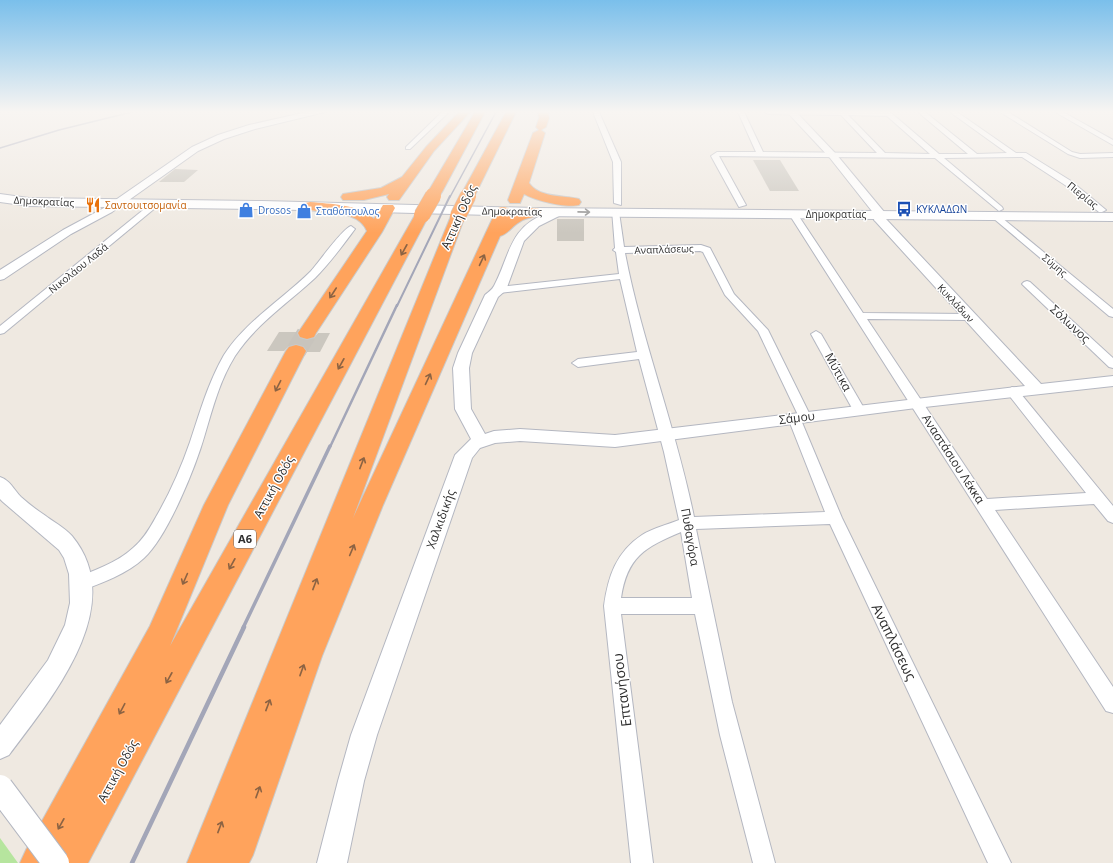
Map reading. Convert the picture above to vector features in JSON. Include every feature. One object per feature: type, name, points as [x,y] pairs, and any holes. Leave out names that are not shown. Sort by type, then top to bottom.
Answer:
[{"type":"highway","points":[[39,863],[160,636],[216,505],[302,342],[375,232],[391,203],[407,179],[428,152]]},
{"type":"highway","name":"Αττική Οδός","points":[[68,863],[422,215],[458,152]]},
{"type":"highway","name":"Αττική Οδός","points":[[206,863],[458,216],[490,152]]},
{"type":"highway","points":[[515,200],[516,193],[523,184],[533,152]]},
{"type":"highway","points":[[348,197],[383,192],[393,189],[407,179]]},
{"type":"highway","points":[[523,184],[524,188],[543,197],[574,202]]},
{"type":"highway","points":[[310,206],[363,217],[373,226],[375,232]]},
{"type":"highway","points":[[230,863],[240,842],[310,649],[377,491],[503,211]]},
{"type":"highway","points":[[491,240],[508,221],[519,215],[534,212]]},
{"type":"main road","name":"Δημοκρατίας","points":[[0,198],[29,202],[102,204],[128,196],[348,197],[391,203],[534,212],[562,212],[616,208],[742,205],[878,212]]},
{"type":"main road","name":"Δημοκρατίας","points":[[0,198],[115,200],[156,204],[310,206],[515,200],[574,202],[616,208],[793,214],[878,212],[998,213],[1113,217]]},
{"type":"main road","points":[[503,211],[515,200]]},
{"type":"main road","name":"Δημοκρατίας","points":[[998,213],[1108,210]]},
{"type":"street","points":[[0,276],[115,200],[172,156],[179,152]]},
{"type":"street","points":[[128,196],[182,157],[191,152]]},
{"type":"street","name":"Πυθαγόρα","points":[[613,152],[617,162],[616,208],[618,250],[644,355],[667,434],[688,523],[702,606],[740,779],[764,863]]},
{"type":"street","name":"Κυκλάδων","points":[[830,152],[878,212],[880,220],[1036,388]]},
{"type":"street","name":"Σύμης","points":[[934,152],[998,213],[1113,314]]},
{"type":"street","points":[[970,152],[975,156]]},
{"type":"street","points":[[1010,152],[1014,155]]},
{"type":"street","points":[[1069,152],[1080,156],[1111,156]]},
{"type":"street","points":[[742,205],[715,156],[722,154],[833,156],[1014,155]]},
{"type":"street","name":"Πιερίας","points":[[1014,155],[1023,155],[1047,168],[1108,210]]},
{"type":"street","points":[[67,232],[102,204]]},
{"type":"street","name":"Νικολάου Λαδά","points":[[0,331],[156,204]]},
{"type":"street","points":[[499,290],[523,233],[540,220],[562,212]]},
{"type":"street","name":"Αναστάσιου Λέκκα","points":[[793,214],[1113,704]]},
{"type":"street","points":[[80,584],[131,559],[149,542],[184,474],[212,393],[221,371],[231,355],[261,321],[326,262],[342,237],[351,229]]},
{"type":"street","name":"Αναπλάσεως","points":[[618,250],[702,248],[707,250],[730,295],[762,330],[800,417],[835,518],[1000,863]]},
{"type":"street","points":[[480,440],[463,409],[461,368],[465,353],[492,295],[499,290],[625,276]]},
{"type":"street","name":"Σόλωνος","points":[[1027,284],[1113,364]]},
{"type":"street","points":[[859,316],[968,316]]},
{"type":"street","name":"Μύτικα","points":[[816,334],[859,410]]},
{"type":"street","points":[[578,363],[644,355]]},
{"type":"street","name":"Σάμου","points":[[480,440],[494,437],[520,435],[610,441],[1036,388],[1113,380]]},
{"type":"street","points":[[1012,391],[1113,517]]},
{"type":"street","name":"Χαλκιδικής","points":[[332,863],[351,781],[364,735],[464,455],[480,440]]},
{"type":"street","points":[[0,484],[11,498],[63,540],[75,559],[82,597],[77,621],[63,657],[51,677],[0,746]]},
{"type":"street","points":[[983,505],[1098,498]]},
{"type":"street","name":"Επτανήσου","points":[[642,863],[612,606],[616,580],[630,554],[648,539],[688,523],[835,518]]},
{"type":"street","points":[[612,606],[702,606]]},
{"type":"street","points":[[0,788],[56,863]]},
{"type":"green space","points":[[0,838],[18,863],[0,863]]},
{"type":"building","points":[[753,160],[780,160],[799,191],[770,191]]},
{"type":"building","points":[[175,169],[198,170],[184,182],[159,182]]},
{"type":"building","points":[[557,219],[584,219],[584,241],[557,241]]},
{"type":"building","points":[[279,332],[297,332],[299,338],[307,340],[314,338],[318,333],[330,333],[320,352],[307,352],[304,346],[296,344],[289,346],[284,351],[267,351]]},
{"type":"tunnel","points":[[296,351],[307,333]]},
{"type":"railway","points":[[450,197],[474,152]]},
{"type":"railway","points":[[397,306],[450,196]]},
{"type":"railway","points":[[330,447],[397,305]]},
{"type":"railway","points":[[243,628],[330,446]]},
{"type":"railway","points":[[132,863],[244,627]]},
{"type":"place","name":"Σαντουιτσομανία","points":[[93,205]]},
{"type":"place","name":"ΚΥΚΛΑΔΩΝ","points":[[904,209]]},
{"type":"place","name":"Drosos","points":[[246,210]]},
{"type":"place","name":"Σταθόπουλος","points":[[304,211]]}]
